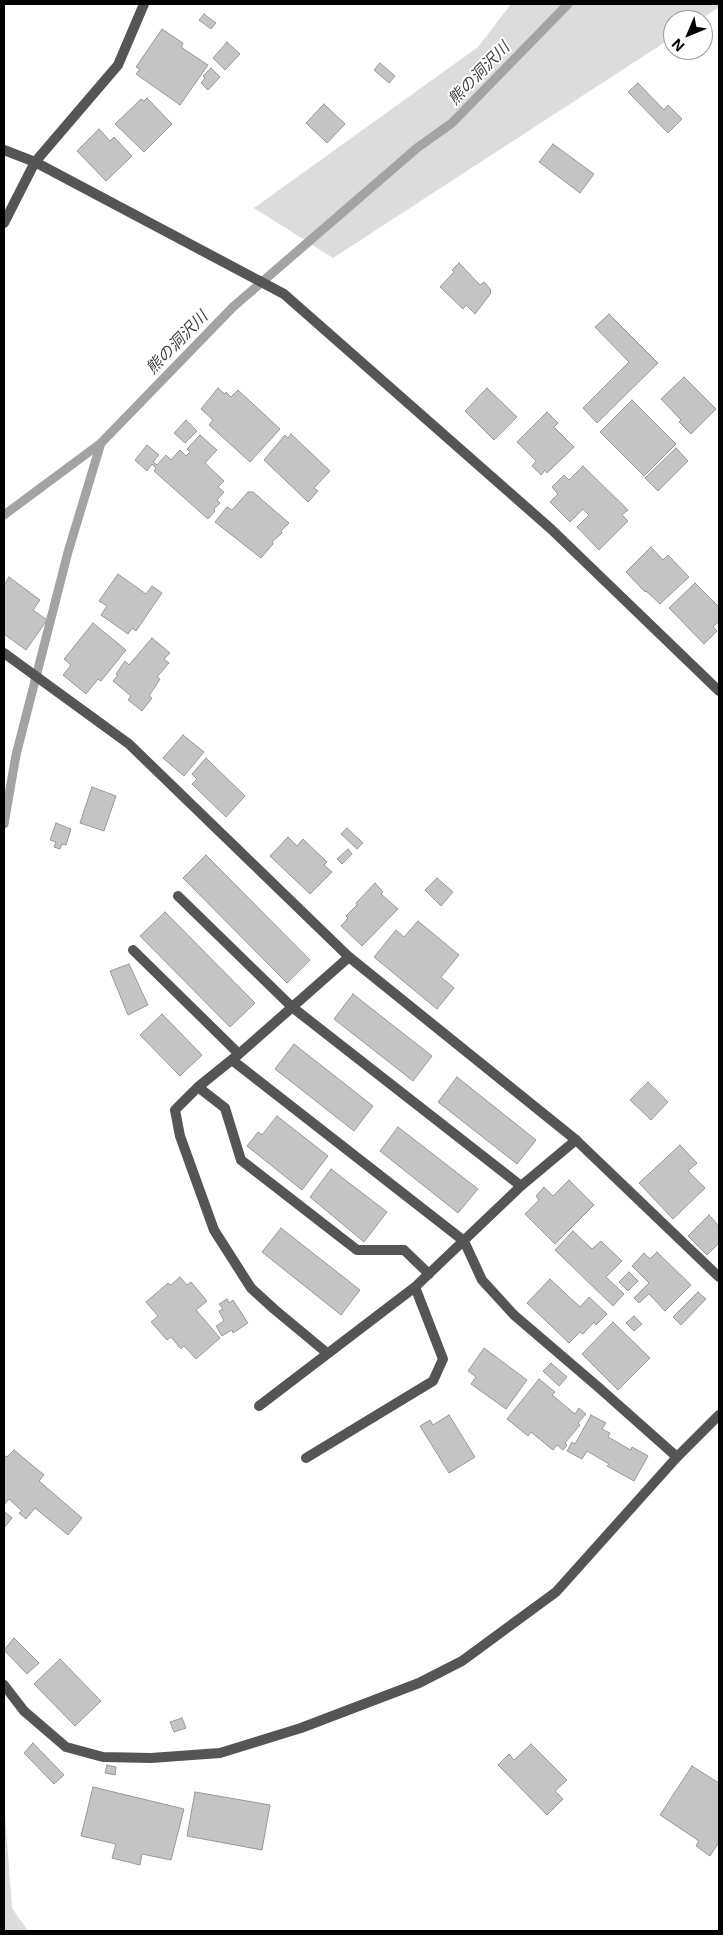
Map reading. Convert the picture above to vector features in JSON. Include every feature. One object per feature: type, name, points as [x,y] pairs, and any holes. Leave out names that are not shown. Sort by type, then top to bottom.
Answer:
[{"type":"street","points":[[4,223],[35,162],[118,65],[144,4]]},
{"type":"street","points":[[4,150],[35,162],[284,294],[551,529],[719,691]]},
{"type":"street","points":[[4,653],[129,744],[349,957],[576,1140],[719,1277]]},
{"type":"street","points":[[178,896],[292,1007],[521,1186]]},
{"type":"street","points":[[133,950],[236,1057],[464,1241],[482,1280],[514,1316],[677,1457]]},
{"type":"street","points":[[327,1353],[251,1288],[214,1230],[180,1136],[175,1110],[198,1087],[236,1057],[349,957]]},
{"type":"street","points":[[198,1087],[225,1108],[241,1160],[357,1250],[404,1250],[429,1274]]},
{"type":"street","points":[[259,1406],[415,1287],[521,1186],[576,1140]]},
{"type":"street","points":[[306,1458],[433,1381],[444,1359],[415,1287]]},
{"type":"street","points":[[4,1684],[24,1711],[66,1747],[103,1758],[151,1758],[220,1753],[301,1728],[419,1683],[462,1661],[556,1592],[677,1457],[719,1415]]},
{"type":"shaded area","points":[[511,4],[719,4],[719,7],[713,11],[663,10],[663,44],[333,258],[254,208],[478,47]]},
{"type":"shaded area","points":[[4,1801],[12,1908],[28,1931],[4,1931]]},
{"type":"building","points":[[204,14],[216,23],[211,29],[199,20]]},
{"type":"building","points":[[162,29],[183,43],[181,47],[208,65],[180,105],[136,74],[140,69],[136,67]]},
{"type":"building","points":[[227,42],[240,54],[225,70],[213,58]]},
{"type":"building","points":[[380,63],[395,76],[389,83],[374,70]]},
{"type":"building","points":[[211,68],[220,77],[208,90],[201,83],[205,78],[203,76]]},
{"type":"building","points":[[638,83],[664,110],[668,105],[682,119],[668,133],[628,92]]},
{"type":"building","points":[[147,98],[172,124],[144,152],[115,124],[141,99],[144,101]]},
{"type":"building","points":[[324,104],[345,124],[327,143],[306,123]]},
{"type":"building","points":[[99,129],[110,141],[114,137],[132,156],[106,181],[77,151]]},
{"type":"building","points":[[553,144],[594,174],[580,193],[539,162]]},
{"type":"building","points":[[459,263],[480,285],[484,282],[491,290],[491,293],[475,314],[466,305],[463,309],[440,287],[454,272],[452,270]]},
{"type":"building","points":[[609,314],[658,363],[597,423],[583,408],[629,362],[595,327]]},
{"type":"building","points":[[684,377],[716,409],[691,434],[679,422],[681,420],[661,399]]},
{"type":"building","points":[[218,388],[231,397],[238,390],[280,429],[250,462],[209,425],[213,420],[201,409]]},
{"type":"building","points":[[487,388],[517,417],[494,440],[465,411]]},
{"type":"building","points":[[632,400],[676,444],[644,476],[600,432]]},
{"type":"building","points":[[547,412],[558,423],[554,427],[574,447],[547,473],[545,470],[541,475],[532,466],[536,461],[517,442]]},
{"type":"building","points":[[186,420],[197,431],[185,443],[174,433]]},
{"type":"building","points":[[291,434],[330,471],[314,488],[318,491],[308,502],[264,460],[285,435],[288,438]]},
{"type":"building","points":[[200,435],[217,450],[205,463],[224,481],[218,487],[224,492],[217,500],[220,503],[208,519],[154,471],[156,468],[152,464],[147,471],[135,460],[147,445],[159,455],[153,462],[157,465],[166,455],[171,460],[180,450],[186,456],[190,452],[187,449]]},
{"type":"building","points":[[676,448],[688,461],[658,491],[645,478]]},
{"type":"building","points":[[583,466],[628,510],[622,515],[628,521],[599,550],[577,527],[589,515],[583,509],[570,522],[550,502],[558,494],[552,487],[564,475],[569,480]]},
{"type":"building","points":[[248,492],[253,492],[289,523],[261,558],[215,522],[227,507],[232,510]]},
{"type":"building","points":[[651,547],[663,560],[668,555],[689,577],[660,604],[645,592],[626,572]]},
{"type":"building","points":[[118,574],[146,594],[152,586],[162,593],[136,631],[132,628],[128,634],[101,615],[107,606],[99,601]]},
{"type":"building","points":[[9,577],[40,600],[33,610],[47,620],[26,650],[4,634],[4,585]]},
{"type":"building","points":[[695,583],[719,607],[719,621],[713,627],[717,631],[704,644],[669,608]]},
{"type":"building","points":[[93,623],[126,650],[101,681],[98,679],[86,694],[63,675],[71,665],[64,659]]},
{"type":"building","points":[[152,638],[170,653],[164,659],[169,663],[157,677],[160,679],[149,696],[152,698],[142,711],[128,700],[131,696],[113,681],[125,661],[129,665]]},
{"type":"building","points":[[183,735],[204,752],[184,776],[163,758]]},
{"type":"building","points":[[206,758],[245,796],[226,817],[192,784],[197,779],[192,774]]},
{"type":"building","points":[[92,787],[116,796],[104,831],[80,823]]},
{"type":"building","points":[[56,823],[71,829],[66,845],[62,844],[60,849],[54,847],[56,842],[50,840]]},
{"type":"building","points":[[347,828],[363,843],[357,849],[341,834]]},
{"type":"building","points":[[288,837],[297,846],[303,839],[327,862],[324,865],[332,872],[310,894],[270,856]]},
{"type":"building","points":[[348,849],[352,854],[342,864],[337,859]]},
{"type":"building","points":[[206,855],[310,960],[287,983],[183,878]]},
{"type":"building","points":[[437,878],[453,892],[441,906],[425,890]]},
{"type":"building","points":[[375,883],[383,892],[381,894],[398,909],[362,946],[341,926],[348,918],[346,916],[357,905],[356,903]]},
{"type":"building","points":[[165,912],[255,1003],[230,1027],[140,936]]},
{"type":"building","points":[[418,921],[459,955],[441,977],[454,988],[437,1009],[374,957],[396,930],[404,937]]},
{"type":"building","points":[[129,964],[148,1005],[128,1015],[110,971]]},
{"type":"building","points":[[353,994],[432,1056],[413,1081],[334,1019]]},
{"type":"building","points":[[162,1014],[202,1055],[180,1076],[140,1035]]},
{"type":"building","points":[[294,1044],[373,1106],[354,1131],[275,1069]]},
{"type":"building","points":[[457,1077],[536,1140],[517,1164],[438,1102]]},
{"type":"building","points":[[648,1082],[668,1102],[651,1120],[630,1100]]},
{"type":"building","points":[[277,1116],[328,1156],[302,1190],[247,1146],[258,1132],[262,1135]]},
{"type":"building","points":[[398,1127],[478,1189],[458,1213],[380,1151]]},
{"type":"building","points":[[680,1145],[697,1163],[688,1171],[705,1188],[673,1219],[639,1183]]},
{"type":"building","points":[[331,1169],[387,1212],[364,1242],[310,1197]]},
{"type":"building","points":[[569,1180],[594,1205],[555,1244],[525,1214],[539,1200],[536,1196],[544,1187],[553,1196]]},
{"type":"building","points":[[709,1215],[719,1226],[719,1243],[707,1255],[688,1236]]},
{"type":"building","points":[[281,1228],[360,1290],[341,1315],[262,1252]]},
{"type":"building","points":[[573,1231],[592,1249],[601,1241],[622,1261],[606,1277],[624,1294],[613,1306],[555,1250]]},
{"type":"building","points":[[657,1252],[691,1285],[665,1311],[649,1294],[639,1303],[634,1298],[649,1283],[632,1266],[644,1253],[650,1259]]},
{"type":"building","points":[[629,1272],[638,1281],[628,1291],[619,1282]]},
{"type":"building","points":[[180,1277],[187,1285],[191,1282],[207,1301],[196,1310],[220,1338],[196,1359],[184,1346],[181,1349],[171,1337],[167,1340],[151,1322],[158,1316],[146,1302],[168,1283],[171,1285]]},
{"type":"building","points":[[550,1279],[580,1307],[589,1297],[607,1314],[596,1325],[594,1322],[583,1334],[580,1332],[569,1343],[527,1303]]},
{"type":"building","points":[[698,1292],[706,1299],[681,1325],[673,1317]]},
{"type":"building","points":[[227,1299],[229,1303],[233,1300],[248,1323],[233,1333],[232,1330],[222,1336],[216,1326],[224,1321],[219,1311],[223,1309],[219,1304]]},
{"type":"building","points":[[634,1316],[642,1324],[634,1331],[626,1323]]},
{"type":"building","points":[[613,1322],[650,1358],[618,1390],[582,1354]]},
{"type":"building","points":[[484,1348],[527,1380],[506,1409],[471,1384],[476,1377],[468,1371]]},
{"type":"building","points":[[551,1363],[567,1377],[559,1386],[543,1371]]},
{"type":"building","points":[[539,1379],[555,1392],[552,1395],[575,1414],[579,1408],[586,1414],[578,1423],[580,1425],[565,1443],[567,1445],[563,1450],[557,1445],[553,1450],[531,1432],[528,1436],[507,1419]]},
{"type":"building","points":[[449,1415],[475,1457],[449,1473],[420,1426],[430,1420],[433,1425]]},
{"type":"building","points":[[591,1415],[606,1423],[602,1429],[610,1433],[608,1437],[631,1450],[632,1447],[648,1456],[634,1481],[607,1466],[609,1464],[587,1451],[582,1459],[567,1451],[572,1442],[575,1444]]},
{"type":"building","points":[[14,1450],[44,1475],[39,1481],[82,1518],[68,1535],[35,1508],[26,1519],[19,1513],[22,1511],[9,1499],[4,1505],[4,1455],[7,1457]]},
{"type":"building","points":[[4,1511],[12,1518],[4,1528]]},
{"type":"building","points":[[14,1638],[39,1663],[27,1674],[4,1650]]},
{"type":"building","points":[[60,1659],[101,1701],[75,1726],[34,1684]]},
{"type":"building","points":[[182,1718],[186,1728],[174,1732],[170,1722]]},
{"type":"building","points":[[33,1743],[64,1775],[54,1784],[24,1753]]},
{"type":"building","points":[[531,1744],[567,1780],[555,1791],[563,1799],[547,1815],[498,1765],[509,1754],[514,1760]]},
{"type":"building","points":[[107,1765],[116,1767],[115,1775],[105,1773]]},
{"type":"building","points":[[692,1766],[719,1783],[719,1842],[710,1856],[696,1846],[699,1841],[660,1815]]},
{"type":"building","points":[[93,1787],[184,1809],[171,1860],[142,1854],[140,1865],[112,1858],[116,1844],[81,1836]]},
{"type":"building","points":[[195,1792],[270,1805],[262,1850],[187,1836]]},
{"type":"waterway","name":"熊の洞沢川","points":[[4,824],[16,755],[68,552],[101,443],[233,307],[417,148],[452,123],[568,4]]},
{"type":"waterway","points":[[4,515],[101,443]]}]
